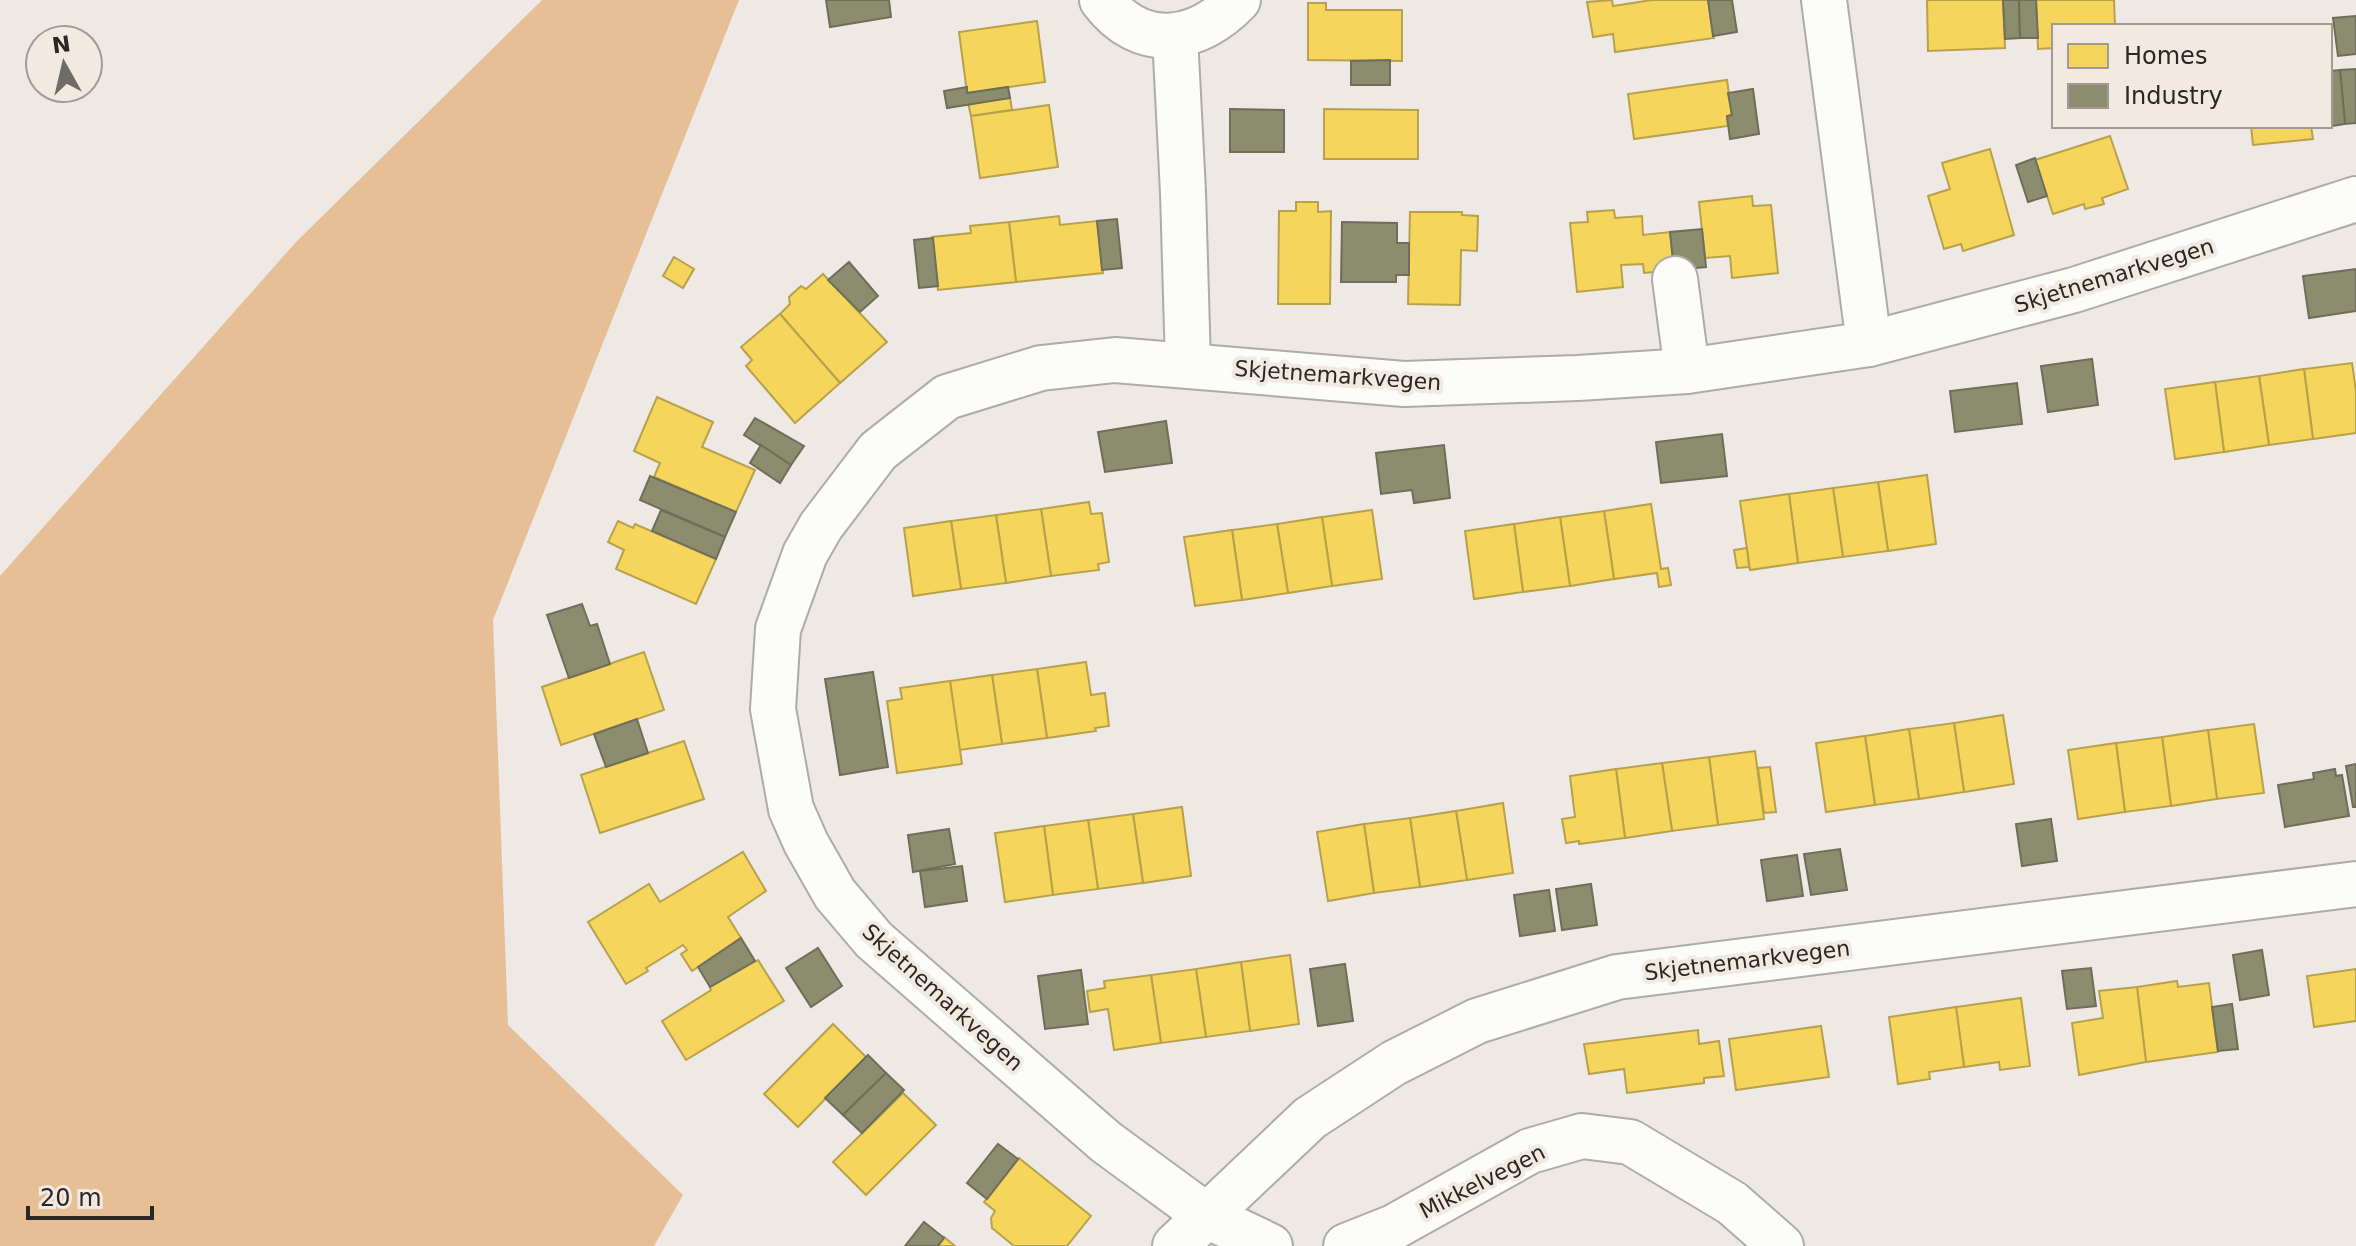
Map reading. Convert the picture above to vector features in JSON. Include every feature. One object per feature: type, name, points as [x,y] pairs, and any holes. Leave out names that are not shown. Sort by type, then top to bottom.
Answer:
[{"type":"street","points":[[1102,0],[1111,12],[1130,26],[1151,34],[1175,36],[1200,30],[1222,18],[1238,0]]},
{"type":"street","points":[[1824,0],[1869,344]]},
{"type":"street","points":[[1175,36],[1188,365]]},
{"type":"street","name":"Skjetnemarkvegen","points":[[1207,1216],[1106,1142],[874,940],[835,894],[791,809],[773,709],[778,629],[805,554],[821,526],[878,451],[947,397],[1041,368],[1115,360],[1404,384],[1687,371],[1869,344],[2074,290],[2356,199]]},
{"type":"street","points":[[1675,279],[1687,371]]},
{"type":"street","name":"Skjetnemarkvegen","points":[[1175,1246],[1310,1118],[1394,1063],[1477,1021],[1617,977],[2356,884]]},
{"type":"street","name":"Mikkelvegen","points":[[1346,1246],[1394,1227],[1530,1151],[1582,1136],[1630,1142],[1732,1203],[1781,1246]]},
{"type":"street","points":[[1207,1216],[1270,1246]]},
{"type":"shaded area","points":[[542,0],[739,0],[493,620],[508,1025],[683,1195],[654,1246],[0,1246],[0,576],[296,242]]},
{"type":"building: Homes","points":[[1612,0],[1613,6],[1652,0],[1708,0],[1714,38],[1615,52],[1613,34],[1593,37],[1587,2]]},
{"type":"building: Homes","points":[[1927,0],[2003,0],[2005,48],[1928,51]]},
{"type":"building: Homes","points":[[2036,0],[2114,0],[2115,24],[2052,24],[2052,48],[2038,49]]},
{"type":"building: Homes","points":[[1308,3],[1326,3],[1326,10],[1402,10],[1402,61],[1308,60]]},
{"type":"building: Homes","points":[[1037,21],[1045,82],[967,93],[959,32]]},
{"type":"building: Homes","points":[[1727,80],[1732,115],[1727,116],[1728,126],[1634,139],[1628,94]]},
{"type":"building: Homes","points":[[1010,98],[1012,110],[971,116],[968,103]]},
{"type":"building: Homes","points":[[1049,105],[1058,167],[980,178],[971,116]]},
{"type":"building: Homes","points":[[1324,109],[1418,110],[1418,159],[1324,159]]},
{"type":"building: Homes","points":[[2251,128],[2311,128],[2313,139],[2253,145]]},
{"type":"building: Homes","points":[[2110,136],[2128,189],[2102,198],[2104,204],[2085,209],[2084,204],[2053,214],[2035,160]]},
{"type":"building: Homes","points":[[1990,149],[2014,235],[1963,251],[1961,244],[1944,249],[1928,196],[1950,189],[1942,163]]},
{"type":"building: Homes","points":[[1752,196],[1753,206],[1771,205],[1778,273],[1732,278],[1730,256],[1705,258],[1699,202]]},
{"type":"building: Homes","points":[[1296,202],[1318,202],[1318,212],[1331,211],[1330,304],[1278,304],[1279,211],[1296,211]]},
{"type":"building: Homes","points":[[1614,210],[1615,218],[1642,216],[1643,235],[1670,232],[1674,270],[1644,273],[1643,264],[1621,265],[1623,287],[1577,292],[1570,223],[1588,222],[1587,212]]},
{"type":"building: Homes","points":[[1410,212],[1462,212],[1462,215],[1478,216],[1477,251],[1461,250],[1460,305],[1408,304]]},
{"type":"building: Homes","points":[[1059,216],[1060,225],[1097,221],[1103,273],[1016,282],[1009,222]]},
{"type":"building: Homes","points":[[1009,222],[1016,282],[938,290],[932,237],[971,233],[970,226]]},
{"type":"building: Homes","points":[[674,257],[694,269],[683,288],[663,276]]},
{"type":"building: Homes","points":[[823,274],[887,342],[840,383],[780,314],[790,304],[789,297],[801,286],[806,289]]},
{"type":"building: Homes","points":[[780,314],[840,383],[795,423],[746,366],[752,360],[741,347]]},
{"type":"building: Homes","points":[[2352,363],[2356,433],[2313,439],[2304,369]]},
{"type":"building: Homes","points":[[2304,369],[2313,439],[2269,445],[2259,376]]},
{"type":"building: Homes","points":[[2259,376],[2269,445],[2224,452],[2215,382]]},
{"type":"building: Homes","points":[[2215,382],[2224,452],[2175,459],[2165,389]]},
{"type":"building: Homes","points":[[657,397],[713,422],[702,447],[755,470],[736,512],[654,477],[660,463],[634,451]]},
{"type":"building: Homes","points":[[1927,475],[1936,544],[1888,551],[1878,482]]},
{"type":"building: Homes","points":[[1878,482],[1888,551],[1843,557],[1833,488]]},
{"type":"building: Homes","points":[[1833,488],[1843,557],[1798,563],[1789,494]]},
{"type":"building: Homes","points":[[1789,494],[1798,563],[1750,570],[1740,501]]},
{"type":"building: Homes","points":[[1089,502],[1091,514],[1102,513],[1109,562],[1098,564],[1099,570],[1051,576],[1041,509]]},
{"type":"building: Homes","points":[[1651,504],[1661,569],[1668,568],[1671,585],[1659,587],[1657,573],[1614,579],[1604,511]]},
{"type":"building: Homes","points":[[1041,509],[1051,576],[1006,583],[996,515]]},
{"type":"building: Homes","points":[[1372,510],[1382,579],[1332,586],[1322,517]]},
{"type":"building: Homes","points":[[1604,511],[1614,579],[1570,586],[1560,517]]},
{"type":"building: Homes","points":[[996,515],[1006,583],[961,589],[951,521]]},
{"type":"building: Homes","points":[[1322,517],[1332,586],[1288,593],[1277,524]]},
{"type":"building: Homes","points":[[1560,517],[1570,586],[1523,592],[1514,524]]},
{"type":"building: Homes","points":[[618,521],[633,528],[635,524],[716,559],[696,604],[616,569],[624,550],[608,542]]},
{"type":"building: Homes","points":[[951,521],[961,589],[913,596],[904,528]]},
{"type":"building: Homes","points":[[1277,524],[1288,593],[1242,600],[1232,530]]},
{"type":"building: Homes","points":[[1514,524],[1523,592],[1474,599],[1465,531]]},
{"type":"building: Homes","points":[[1232,530],[1242,600],[1195,606],[1184,537]]},
{"type":"building: Homes","points":[[1747,548],[1749,567],[1737,568],[1734,550]]},
{"type":"building: Homes","points":[[644,652],[664,710],[561,745],[542,687]]},
{"type":"building: Homes","points":[[1086,662],[1091,695],[1105,693],[1109,726],[1095,728],[1096,731],[1047,738],[1037,669]]},
{"type":"building: Homes","points":[[1037,669],[1047,738],[1002,744],[992,675]]},
{"type":"building: Homes","points":[[992,675],[1002,744],[959,750],[950,681]]},
{"type":"building: Homes","points":[[950,681],[962,764],[897,773],[887,701],[902,699],[900,688]]},
{"type":"building: Homes","points":[[2003,715],[2014,784],[1964,792],[1954,723]]},
{"type":"building: Homes","points":[[1954,723],[1964,792],[1919,799],[1909,729]]},
{"type":"building: Homes","points":[[2254,724],[2264,793],[2217,799],[2208,730]]},
{"type":"building: Homes","points":[[1909,729],[1919,799],[1875,805],[1865,736]]},
{"type":"building: Homes","points":[[2208,730],[2217,799],[2171,806],[2162,737]]},
{"type":"building: Homes","points":[[1865,736],[1875,805],[1826,812],[1816,743]]},
{"type":"building: Homes","points":[[2162,737],[2171,806],[2125,812],[2116,743]]},
{"type":"building: Homes","points":[[684,741],[704,799],[600,833],[581,775]]},
{"type":"building: Homes","points":[[2116,743],[2125,812],[2078,819],[2068,750]]},
{"type":"building: Homes","points":[[1755,751],[1764,819],[1718,825],[1709,757]]},
{"type":"building: Homes","points":[[1709,757],[1718,825],[1672,831],[1662,763]]},
{"type":"building: Homes","points":[[1662,763],[1672,831],[1625,838],[1616,769]]},
{"type":"building: Homes","points":[[1770,767],[1776,812],[1764,813],[1758,768]]},
{"type":"building: Homes","points":[[1616,769],[1625,838],[1566,843],[1562,819],[1575,817],[1570,776]]},
{"type":"building: Homes","points":[[1503,803],[1513,873],[1467,880],[1456,811]]},
{"type":"building: Homes","points":[[1182,807],[1191,876],[1143,883],[1133,814]]},
{"type":"building: Homes","points":[[1456,811],[1467,880],[1420,887],[1410,818]]},
{"type":"building: Homes","points":[[1133,814],[1143,883],[1098,889],[1088,820]]},
{"type":"building: Homes","points":[[1410,818],[1420,887],[1374,893],[1364,824]]},
{"type":"building: Homes","points":[[1088,820],[1098,889],[1053,895],[1044,826]]},
{"type":"building: Homes","points":[[1364,824],[1374,893],[1328,901],[1317,832]]},
{"type":"building: Homes","points":[[1044,826],[1053,895],[1005,902],[995,833]]},
{"type":"building: Homes","points":[[743,852],[766,891],[728,917],[741,938],[692,971],[681,954],[687,950],[683,945],[626,984],[588,922],[649,884],[660,902]]},
{"type":"building: Homes","points":[[1290,955],[1299,1024],[1250,1031],[1241,962]]},
{"type":"building: Homes","points":[[758,960],[784,1001],[686,1060],[662,1021],[711,990],[710,987]]},
{"type":"building: Homes","points":[[1241,962],[1250,1031],[1206,1037],[1196,969]]},
{"type":"building: Homes","points":[[1196,969],[1206,1037],[1161,1043],[1151,975]]},
{"type":"building: Homes","points":[[2356,969],[2356,1021],[2314,1027],[2307,976]]},
{"type":"building: Homes","points":[[1151,975],[1161,1043],[1114,1050],[1108,1009],[1090,1012],[1087,991],[1105,988],[1104,981]]},
{"type":"building: Homes","points":[[2177,981],[2178,987],[2209,983],[2218,1052],[2146,1062],[2137,987]]},
{"type":"building: Homes","points":[[2137,987],[2146,1062],[2079,1075],[2072,1023],[2103,1018],[2099,991]]},
{"type":"building: Homes","points":[[2021,998],[2030,1066],[2000,1070],[1999,1062],[1964,1067],[1956,1007]]},
{"type":"building: Homes","points":[[1956,1007],[1964,1067],[1929,1072],[1930,1079],[1898,1084],[1889,1017]]},
{"type":"building: Homes","points":[[833,1024],[866,1057],[798,1127],[764,1094]]},
{"type":"building: Homes","points":[[1821,1026],[1829,1077],[1736,1090],[1729,1039]]},
{"type":"building: Homes","points":[[1698,1030],[1699,1044],[1719,1041],[1724,1076],[1704,1078],[1704,1083],[1627,1093],[1624,1069],[1589,1074],[1584,1044]]},
{"type":"building: Homes","points":[[903,1093],[936,1125],[866,1195],[833,1162]]},
{"type":"building: Homes","points":[[1019,1158],[1091,1216],[1067,1246],[1014,1246],[992,1228],[991,1218],[995,1211],[984,1202]]},
{"type":"building: Homes","points":[[944,1237],[955,1246],[938,1246]]},
{"type":"building: Industry","points":[[826,0],[889,0],[891,17],[830,27]]},
{"type":"building: Industry","points":[[1708,0],[1732,0],[1737,32],[1713,36]]},
{"type":"building: Industry","points":[[2003,0],[2019,0],[2020,38],[2005,39]]},
{"type":"building: Industry","points":[[2019,0],[2036,0],[2038,38],[2020,38]]},
{"type":"building: Industry","points":[[2356,16],[2356,54],[2338,56],[2333,18]]},
{"type":"building: Industry","points":[[1390,60],[1390,85],[1351,85],[1351,61]]},
{"type":"building: Industry","points":[[2356,69],[2356,123],[2345,124],[2340,70]]},
{"type":"building: Industry","points":[[2340,70],[2345,124],[2332,126],[2332,71]]},
{"type":"building: Industry","points":[[967,87],[967,93],[1008,87],[1010,98],[947,108],[944,91]]},
{"type":"building: Industry","points":[[1753,89],[1759,134],[1730,139],[1727,116],[1732,115],[1728,93]]},
{"type":"building: Industry","points":[[1230,109],[1284,110],[1284,152],[1230,152]]},
{"type":"building: Industry","points":[[2035,158],[2047,196],[2028,202],[2016,165]]},
{"type":"building: Industry","points":[[1117,219],[1122,268],[1102,270],[1097,221]]},
{"type":"building: Industry","points":[[1342,222],[1397,223],[1397,243],[1409,243],[1409,275],[1396,275],[1396,282],[1341,282]]},
{"type":"building: Industry","points":[[1702,229],[1706,267],[1674,270],[1670,232]]},
{"type":"building: Industry","points":[[933,238],[938,286],[919,288],[914,240]]},
{"type":"building: Industry","points":[[849,262],[878,296],[860,312],[828,280]]},
{"type":"building: Industry","points":[[2356,269],[2356,311],[2309,318],[2303,276]]},
{"type":"building: Industry","points":[[2092,359],[2098,405],[2048,412],[2041,366]]},
{"type":"building: Industry","points":[[2017,383],[2022,424],[1955,432],[1950,391]]},
{"type":"building: Industry","points":[[755,418],[804,446],[791,465],[744,435]]},
{"type":"building: Industry","points":[[1166,421],[1172,463],[1105,472],[1098,432]]},
{"type":"building: Industry","points":[[1722,434],[1727,476],[1661,483],[1656,442]]},
{"type":"building: Industry","points":[[761,445],[791,465],[780,483],[750,463]]},
{"type":"building: Industry","points":[[1444,445],[1450,498],[1414,503],[1412,490],[1381,494],[1376,453]]},
{"type":"building: Industry","points":[[650,476],[736,512],[725,537],[640,500]]},
{"type":"building: Industry","points":[[661,510],[725,537],[716,559],[652,531]]},
{"type":"building: Industry","points":[[582,604],[590,626],[597,624],[610,664],[569,678],[547,615]]},
{"type":"building: Industry","points":[[873,672],[888,767],[840,775],[825,679]]},
{"type":"building: Industry","points":[[637,719],[648,753],[606,767],[594,734]]},
{"type":"building: Industry","points":[[2356,764],[2356,807],[2353,807],[2346,766]]},
{"type":"building: Industry","points":[[2335,769],[2336,776],[2342,775],[2349,816],[2285,827],[2278,785],[2314,779],[2313,773]]},
{"type":"building: Industry","points":[[2051,819],[2057,861],[2022,866],[2016,824]]},
{"type":"building: Industry","points":[[949,829],[955,864],[913,872],[908,835]]},
{"type":"building: Industry","points":[[1840,849],[1847,890],[1811,895],[1804,854]]},
{"type":"building: Industry","points":[[1797,855],[1803,896],[1767,901],[1761,860]]},
{"type":"building: Industry","points":[[962,866],[967,901],[925,907],[920,871]]},
{"type":"building: Industry","points":[[1591,884],[1597,925],[1562,930],[1556,889]]},
{"type":"building: Industry","points":[[1549,890],[1555,931],[1520,936],[1514,895]]},
{"type":"building: Industry","points":[[741,938],[755,961],[710,987],[698,967]]},
{"type":"building: Industry","points":[[818,948],[842,986],[811,1007],[786,968]]},
{"type":"building: Industry","points":[[2262,950],[2269,995],[2240,1000],[2233,955]]},
{"type":"building: Industry","points":[[1345,964],[1353,1021],[1318,1026],[1310,969]]},
{"type":"building: Industry","points":[[2091,968],[2096,1006],[2067,1009],[2062,971]]},
{"type":"building: Industry","points":[[1081,970],[1088,1024],[1045,1029],[1038,976]]},
{"type":"building: Industry","points":[[2232,1004],[2238,1049],[2218,1051],[2212,1007]]},
{"type":"building: Industry","points":[[868,1055],[886,1073],[843,1115],[825,1098]]},
{"type":"building: Industry","points":[[886,1073],[904,1090],[862,1133],[843,1115]]},
{"type":"building: Industry","points":[[998,1144],[1018,1159],[987,1199],[967,1183]]},
{"type":"building: Industry","points":[[924,1222],[944,1238],[938,1246],[905,1246]]}]
